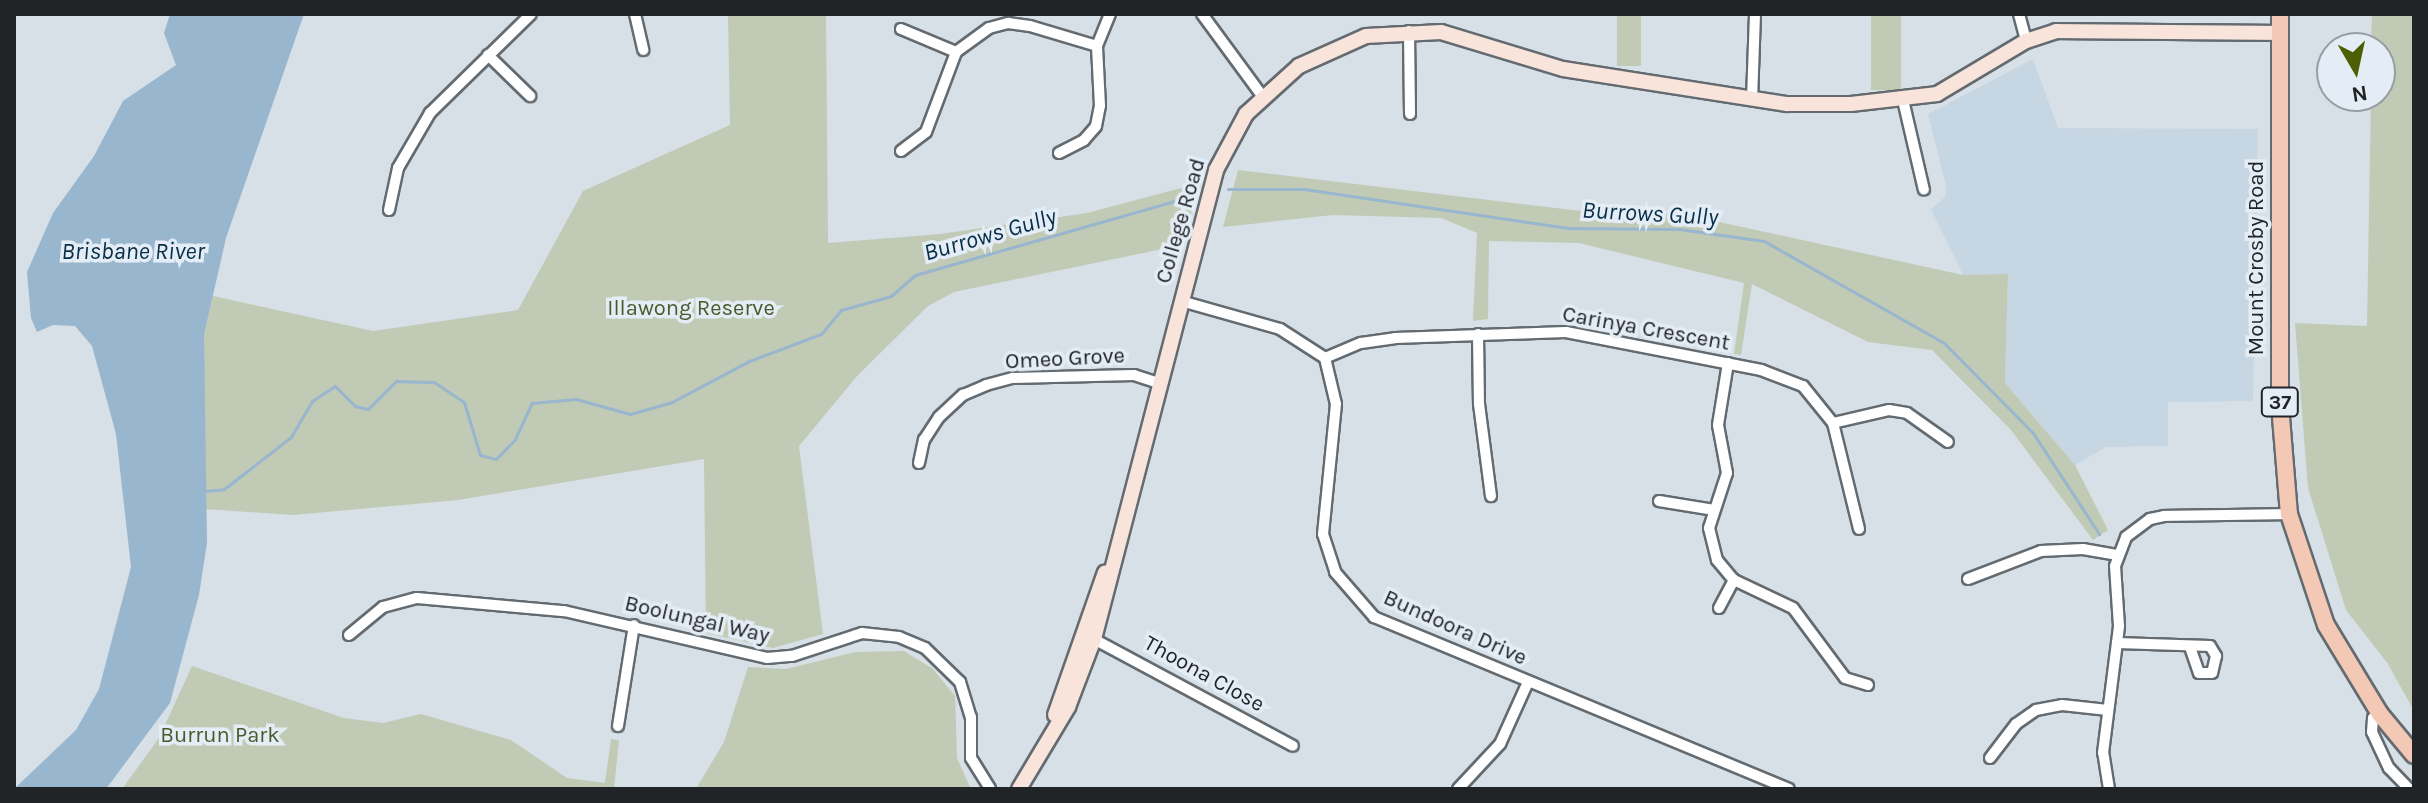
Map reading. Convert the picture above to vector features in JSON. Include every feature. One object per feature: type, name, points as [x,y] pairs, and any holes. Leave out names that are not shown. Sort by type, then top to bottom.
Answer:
[{"type":"main road","name":"Mount Crosby Road","points":[[2280,14],[2280,405],[2289,514],[2326,625],[2380,714],[2414,755]]},
{"type":"main road","name":"College Road","points":[[1019,789],[1068,707],[1114,550],[1216,170],[1246,114],[1276,82],[1328,50],[1366,36],[1409,31],[1480,41],[1563,69],[1752,100],[1810,104],[1903,100],[1954,87],[2026,41],[2056,31],[2279,33]]},
{"type":"street","points":[[389,210],[398,168],[414,135],[488,55],[531,14]]},
{"type":"street","points":[[635,14],[643,50]]},
{"type":"street","points":[[1059,153],[1084,140],[1096,126],[1100,106],[1097,46],[1110,14]]},
{"type":"street","points":[[1202,14],[1263,97]]},
{"type":"street","points":[[1752,100],[1755,14]]},
{"type":"street","points":[[2019,14],[2026,41]]},
{"type":"street","points":[[901,151],[926,132],[956,52],[971,38],[1008,23],[1097,46]]},
{"type":"street","points":[[901,29],[956,52]]},
{"type":"street","points":[[1409,31],[1410,114]]},
{"type":"street","points":[[488,55],[530,96]]},
{"type":"street","points":[[1903,100],[1924,190]]},
{"type":"street","points":[[1181,301],[1280,329],[1325,358]]},
{"type":"street","name":"Carinya Crescent","points":[[1325,358],[1371,341],[1566,332],[1728,363],[1803,386],[1833,423],[1859,529]]},
{"type":"street","points":[[1478,334],[1479,404],[1491,496]]},
{"type":"street","name":"Bundoora Drive","points":[[1325,358],[1336,404],[1322,518],[1335,572],[1374,617],[1789,789]]},
{"type":"street","points":[[1728,363],[1718,425],[1727,473],[1714,510],[1711,547],[1734,580],[1793,608],[1845,678],[1868,685]]},
{"type":"street","name":"Omeo Grove","points":[[919,463],[924,440],[939,417],[963,395],[986,385],[1013,378],[1134,375],[1158,383]]},
{"type":"street","points":[[1833,423],[1889,410],[1907,413],[1948,442]]},
{"type":"street","points":[[1659,501],[1714,510]]},
{"type":"street","points":[[2109,789],[2103,753],[2117,643],[2116,555],[2136,527],[2150,519],[2289,514]]},
{"type":"street","points":[[1968,579],[2041,551],[2083,549],[2116,555]]},
{"type":"street","points":[[1719,608],[1734,580]]},
{"type":"street","name":"Boolungal Way","points":[[349,635],[383,607],[417,598],[564,611],[767,658],[792,656],[862,633],[912,641],[945,665],[965,690],[971,717],[971,758],[990,789]]},
{"type":"street","points":[[618,726],[634,625]]},
{"type":"street","name":"Thoona Close","points":[[1089,637],[1293,746]]},
{"type":"street","points":[[2117,643],[2190,647]]},
{"type":"street","points":[[1458,789],[1500,744],[1528,682]]},
{"type":"street","points":[[1990,758],[2016,724],[2036,710],[2062,705],[2108,710]]},
{"type":"street","points":[[2380,714],[2371,723],[2372,732],[2389,768],[2409,789]]},
{"type":"shaded area","points":[[2033,59],[2058,128],[2258,129],[2253,401],[2168,402],[2168,446],[2106,447],[2075,465],[2005,383],[2008,275],[1963,275],[1931,209],[1945,197],[1946,186],[1928,114]]},
{"type":"green space","name":"Illawong Reserve","points":[[728,14],[826,14],[828,243],[940,234],[1087,213],[1200,183],[1182,245],[954,292],[928,306],[858,375],[799,446],[823,634],[773,648],[706,633],[704,459],[458,500],[293,515],[204,509],[204,335],[213,296],[373,331],[518,310],[583,191],[730,125]]},
{"type":"green space","points":[[1617,14],[1641,14],[1641,66],[1617,66]]},
{"type":"green space","points":[[1871,14],[1901,14],[1901,90],[1871,90]]},
{"type":"green space","points":[[2372,14],[2414,14],[2414,711],[2388,664],[2346,610],[2308,488],[2295,323],[2367,326],[2371,112],[2396,112],[2396,32],[2371,32]]},
{"type":"green space","points":[[1238,170],[1615,215],[1678,213],[1963,275],[2008,274],[2005,383],[2075,465],[2108,530],[2093,540],[2011,430],[1932,350],[1868,342],[1752,284],[1741,355],[1734,354],[1744,283],[1579,243],[1489,241],[1488,319],[1473,321],[1477,233],[1441,218],[1333,215],[1223,227]]},
{"type":"green space","points":[[904,651],[933,669],[955,696],[957,758],[971,789],[696,789],[724,742],[748,667],[786,669],[855,652]]},
{"type":"green space","name":"Burrun Park","points":[[192,666],[344,718],[383,723],[421,714],[511,740],[567,778],[605,783],[611,739],[619,740],[614,789],[122,789],[159,738]]},
{"type":"water","name":"Brisbane River","points":[[170,14],[304,14],[226,238],[204,335],[207,543],[199,595],[170,703],[106,789],[14,789],[76,730],[99,689],[131,567],[116,434],[92,346],[75,326],[53,325],[37,332],[31,318],[27,272],[53,213],[94,156],[123,101],[176,65],[164,33]]},
{"type":"waterway","name":"Burrows Gully","points":[[1228,189],[1304,189],[1568,228],[1679,229],[1764,241],[1944,343],[2033,433],[2099,534]]},
{"type":"waterway","name":"Burrows Gully","points":[[203,491],[224,489],[291,437],[312,401],[335,386],[355,406],[368,409],[396,381],[434,382],[464,402],[480,455],[496,459],[515,439],[532,403],[576,399],[630,414],[672,402],[749,361],[821,334],[841,310],[891,296],[915,275],[1189,197]]}]
